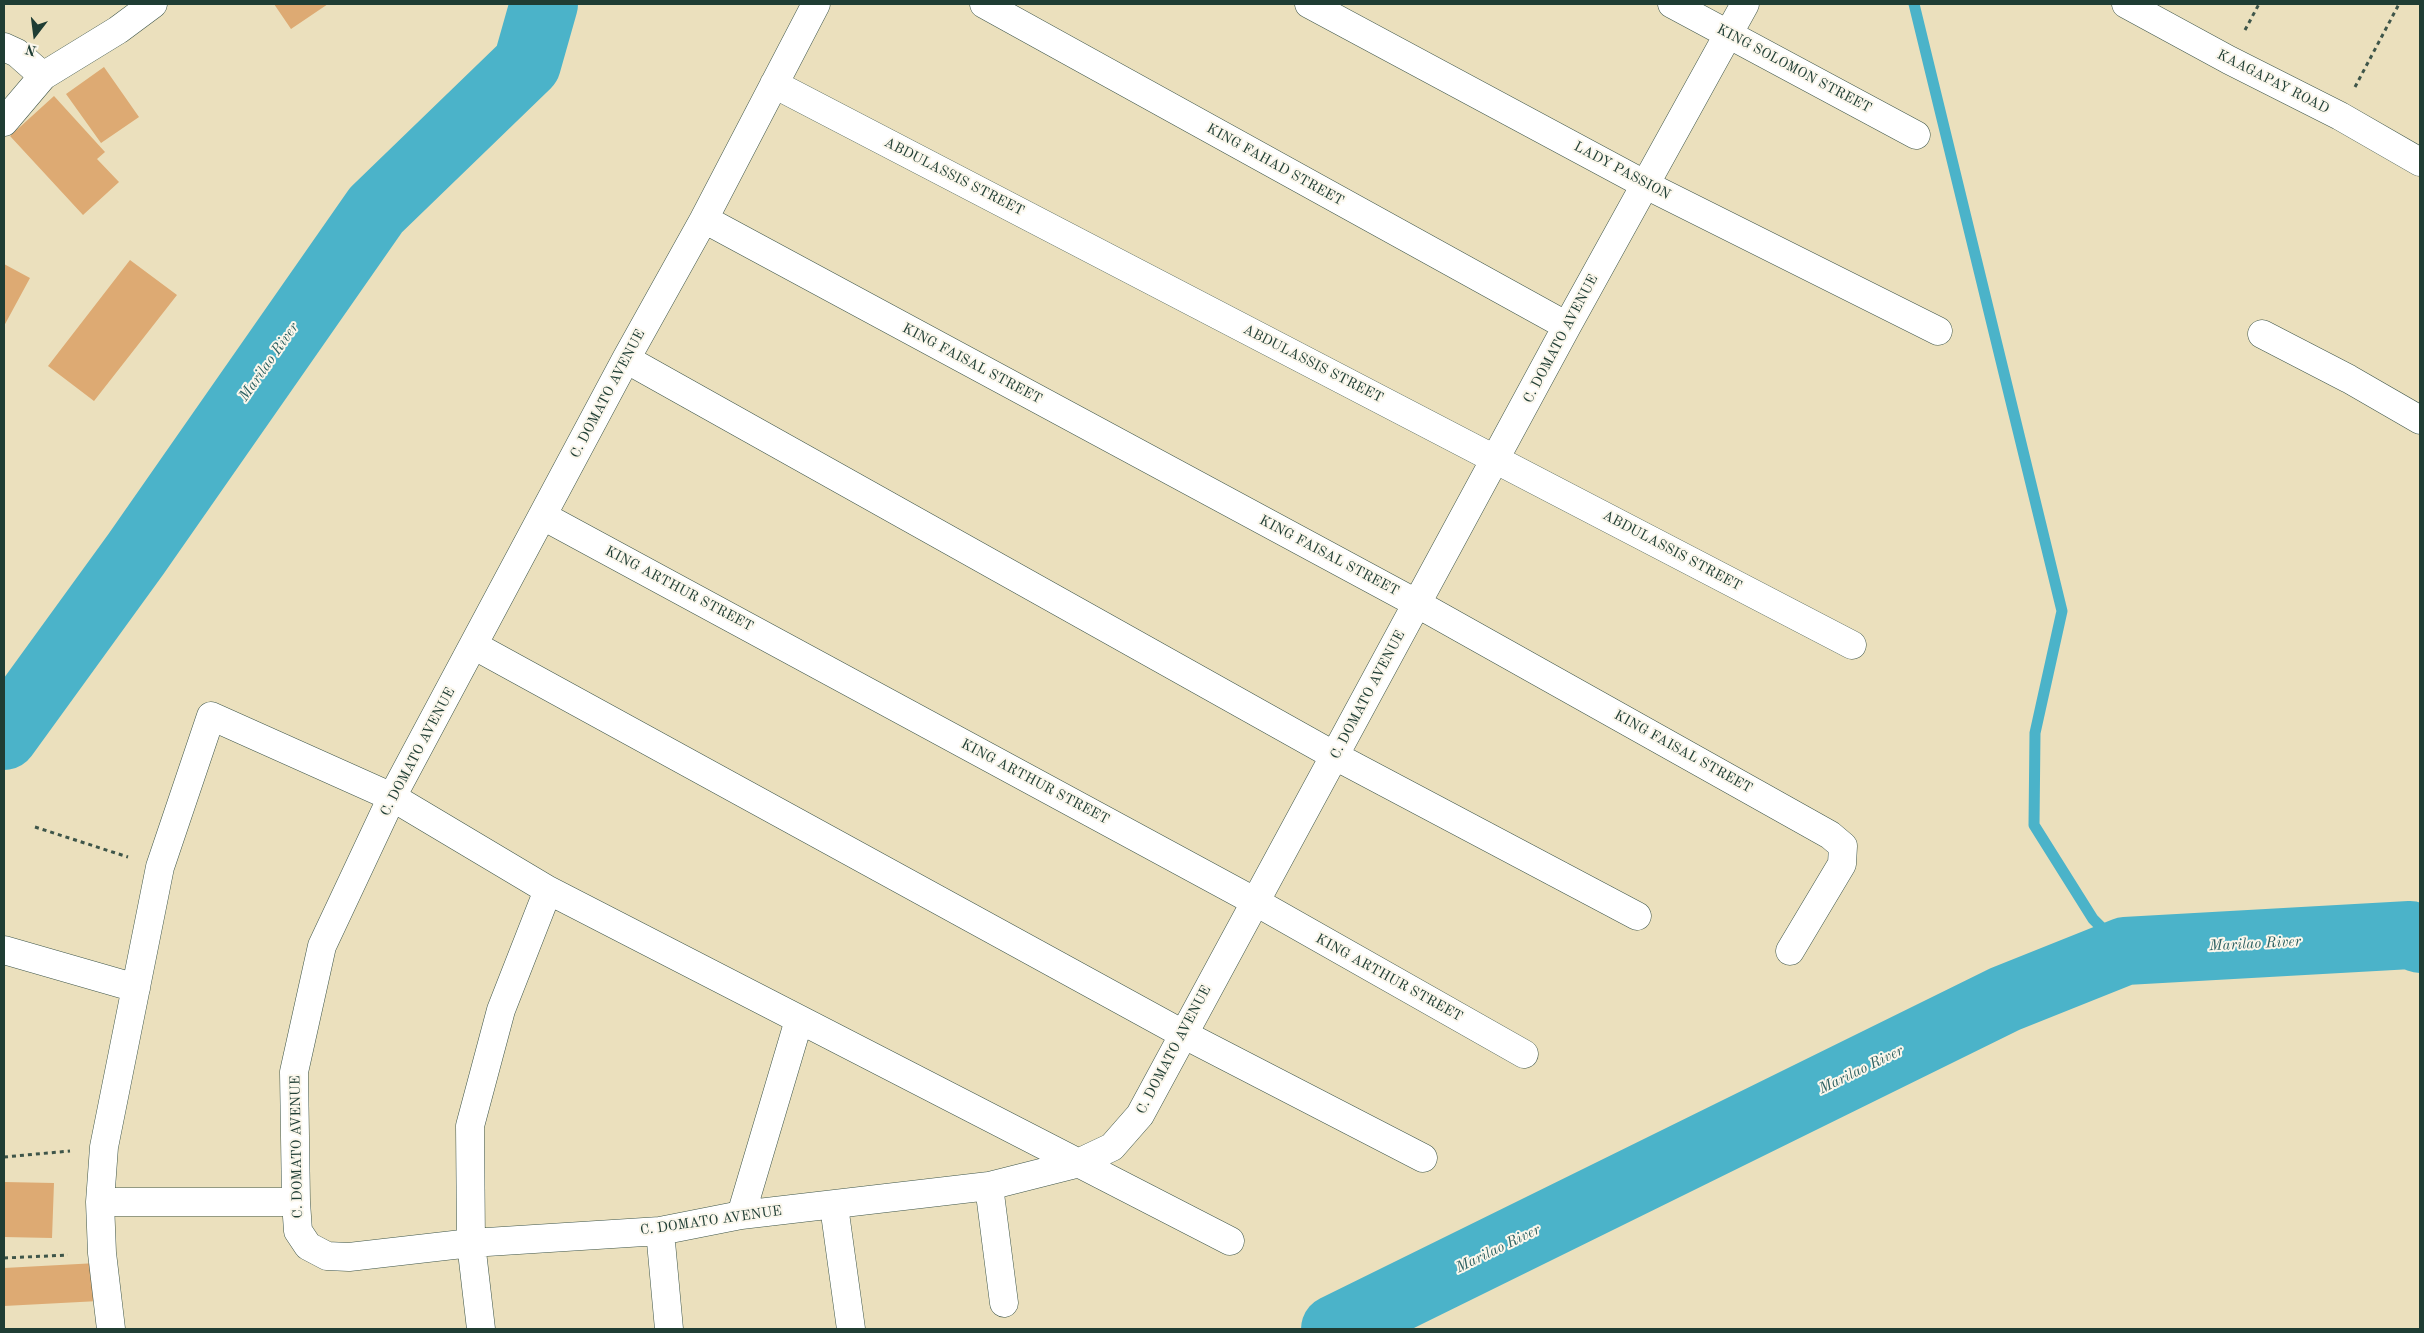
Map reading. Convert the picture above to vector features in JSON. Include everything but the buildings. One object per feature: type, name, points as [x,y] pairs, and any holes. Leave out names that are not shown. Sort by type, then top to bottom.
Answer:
[{"type":"street","points":[[4,122],[43,76],[118,30],[152,4]]},
{"type":"street","name":"C. DOMATO AVENUE","points":[[816,4],[704,219],[626,360],[475,646],[392,797],[322,946],[294,1072],[296,1202],[298,1231],[308,1246],[327,1256],[349,1257],[471,1243],[660,1231],[741,1215],[834,1206],[989,1186],[1076,1164],[1112,1147],[1140,1115],[1254,901],[1497,459],[1567,326],[1746,4]]},
{"type":"street","name":"KING FAHAD STREET","points":[[984,4],[1567,326]]},
{"type":"street","name":"LADY PASSION","points":[[1309,4],[1646,184],[1938,331]]},
{"type":"street","name":"KING SOLOMON STREET","points":[[1672,4],[1916,136]]},
{"type":"street","name":"KAAGAPAY ROAD","points":[[2126,4],[2229,60],[2340,116],[2420,162]]},
{"type":"street","points":[[4,47],[17,53],[43,76]]},
{"type":"street","name":"ABDULASSIS STREET","points":[[774,84],[1852,644]]},
{"type":"street","name":"KING FAISAL STREET","points":[[704,219],[1416,604],[1830,835],[1843,846],[1842,864],[1790,951]]},
{"type":"street","points":[[2262,334],[2349,379],[2420,420]]},
{"type":"street","points":[[626,360],[1335,756],[1637,916]]},
{"type":"street","name":"KING ARTHUR STREET","points":[[543,516],[1254,901],[1524,1054]]},
{"type":"street","points":[[475,646],[1183,1034],[1423,1158]]},
{"type":"street","points":[[111,1329],[102,1253],[100,1202],[104,1147],[160,867],[211,716],[392,797],[548,890],[1076,1164],[1230,1241]]},
{"type":"street","points":[[481,1329],[471,1243],[470,1126],[501,1010],[548,890]]},
{"type":"street","points":[[4,950],[136,988]]},
{"type":"street","points":[[741,1215],[799,1020]]},
{"type":"street","points":[[989,1186],[1004,1304]]},
{"type":"street","points":[[100,1202],[296,1202]]},
{"type":"street","points":[[834,1206],[851,1329]]},
{"type":"street","points":[[660,1231],[669,1329]]},
{"type":"path","points":[[2340,116],[2399,4]]},
{"type":"path","points":[[35,827],[160,867]]},
{"type":"path","points":[[4,1157],[104,1147]]},
{"type":"path","points":[[4,1258],[102,1253]]},
{"type":"waterway","name":"Marilao River","points":[[4,736],[136,554],[376,210],[527,64],[544,4]]},
{"type":"waterway","points":[[1914,4],[2062,611],[2035,733],[2034,825],[2093,919],[2125,951]]},
{"type":"waterway","name":"Marilao River","points":[[1335,1329],[2005,999],[2125,951],[2410,935],[2420,939]]}]
